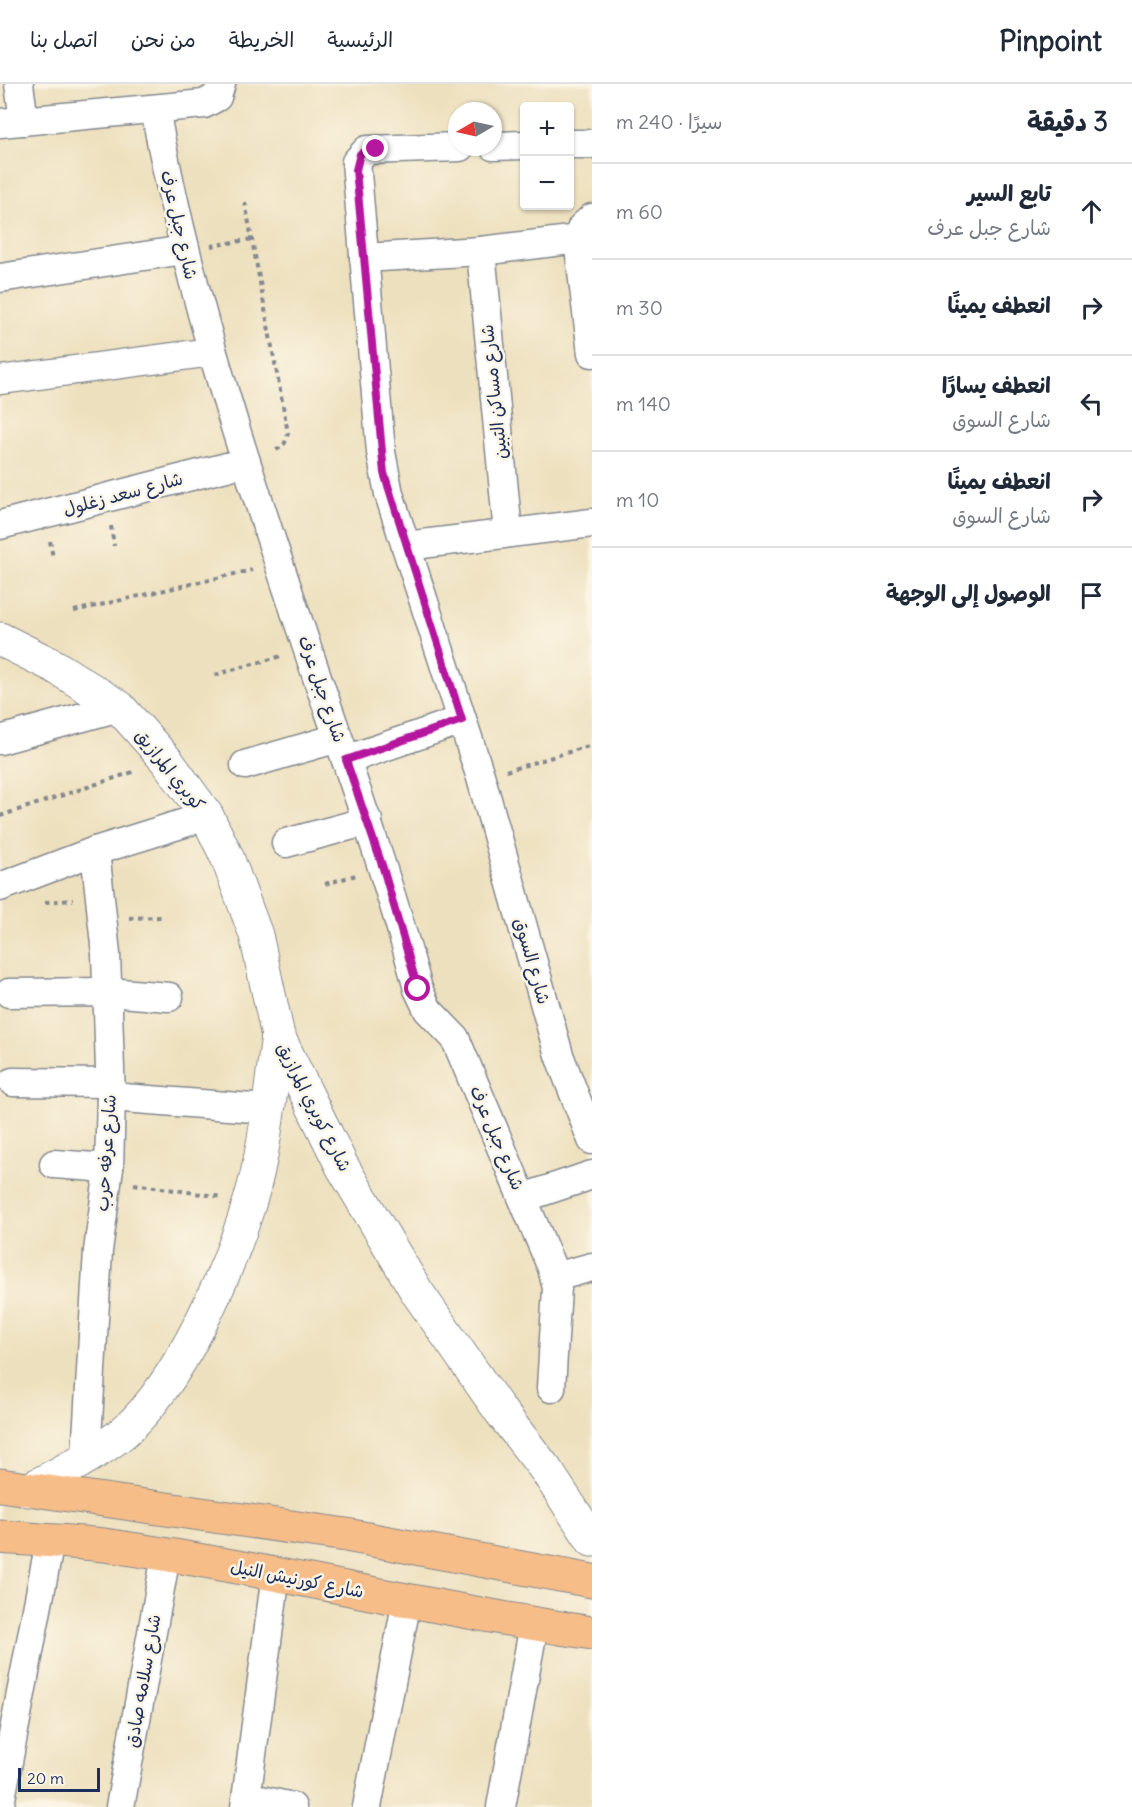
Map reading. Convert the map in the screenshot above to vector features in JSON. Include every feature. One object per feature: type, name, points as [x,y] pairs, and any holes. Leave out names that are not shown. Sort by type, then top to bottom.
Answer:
[{"type":"highway","points":[[14,1487],[346,1535],[592,1581]]},
{"type":"highway","name":"شارع كورنيش النيل","points":[[0,1537],[103,1545],[276,1574],[592,1633]]},
{"type":"street","points":[[19,84],[12,122],[211,102],[220,91],[220,84]]},
{"type":"street","name":"شارع جبل عرف","points":[[155,109],[184,250],[212,352],[246,462],[368,821],[423,1002],[455,1038],[555,1277],[557,1288],[551,1388]]},
{"type":"street","points":[[574,144],[592,144]]},
{"type":"street","points":[[502,146],[520,145]]},
{"type":"street","name":"شارع السوق","points":[[448,147],[367,150],[360,154],[356,170],[384,473],[481,778],[559,1055],[592,1140]]},
{"type":"street","points":[[364,258],[481,251],[585,228],[592,353]]},
{"type":"street","points":[[0,279],[184,250]]},
{"type":"street","name":"شارع مساكن التبين","points":[[481,251],[508,533]]},
{"type":"street","points":[[0,380],[212,352]]},
{"type":"street","name":"شارع سعد زغلول","points":[[0,525],[246,462]]},
{"type":"street","points":[[406,546],[592,523]]},
{"type":"street","name":"كوبري المرازيق","points":[[0,639],[46,661],[119,707],[167,761],[207,816],[227,857],[256,935],[278,1036]]},
{"type":"street","points":[[0,740],[119,707]]},
{"type":"street","points":[[245,765],[342,749],[462,720]]},
{"type":"street","points":[[0,887],[95,851],[207,816]]},
{"type":"street","points":[[286,843],[368,821]]},
{"type":"street","name":"شارع عرفه حرب","points":[[86,1456],[92,1323],[108,1174],[110,1090],[108,992],[95,851]]},
{"type":"street","points":[[9,993],[108,992],[170,997]]},
{"type":"street","name":"شارع كوبري المرازيق","points":[[14,1487],[86,1456],[124,1432],[152,1401],[182,1356],[208,1306],[250,1201],[264,1141],[278,1036]]},
{"type":"street","name":"شارع كوبري المرازيق","points":[[278,1036],[342,1166],[417,1292],[489,1395],[546,1470],[592,1540]]},
{"type":"street","points":[[13,1082],[110,1090],[267,1109]]},
{"type":"street","points":[[54,1164],[108,1174]]},
{"type":"street","points":[[522,1198],[592,1175]]},
{"type":"street","points":[[555,1277],[592,1267]]},
{"type":"street","points":[[0,1804],[50,1541]]},
{"type":"street","name":"شارع سلامه صادق","points":[[120,1807],[166,1556]]},
{"type":"street","points":[[276,1574],[246,1802],[292,1807]]},
{"type":"street","points":[[367,1807],[407,1600]]},
{"type":"street","points":[[501,1807],[534,1624]]},
{"type":"path","points":[[245,202],[288,433],[285,443],[278,451],[246,462]]},
{"type":"path","points":[[184,250],[252,239]]},
{"type":"path","points":[[74,611],[280,563]]},
{"type":"path","points":[[215,675],[308,648]]},
{"type":"path","points":[[481,778],[592,746]]},
{"type":"path","points":[[0,816],[167,761]]},
{"type":"path","points":[[34,903],[163,917]]},
{"type":"path","points":[[108,1174],[250,1201]]},
{"type":"route","points":[[376,149],[360,154],[356,162],[356,170],[384,473],[462,720],[346,760],[383,868],[418,989]]}]
